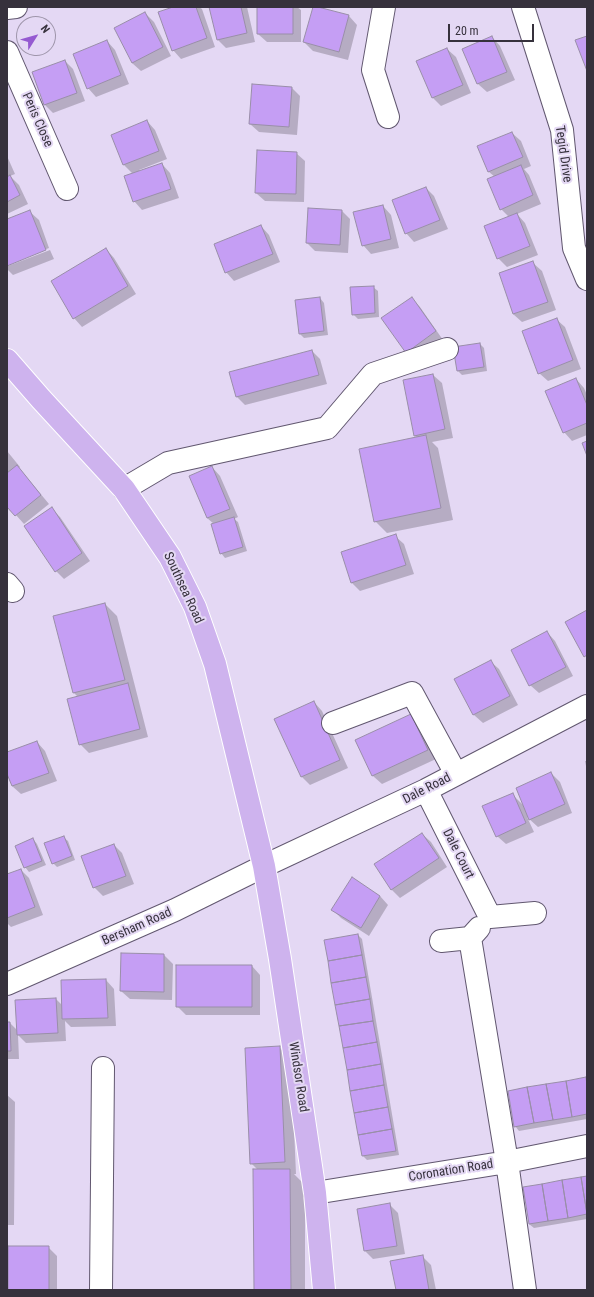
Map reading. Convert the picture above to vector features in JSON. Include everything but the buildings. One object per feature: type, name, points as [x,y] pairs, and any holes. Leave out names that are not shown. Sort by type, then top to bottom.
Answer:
[{"type":"main road","name":"Southsea Road","points":[[7,360],[124,489],[170,557],[195,607],[215,664],[264,866]]},
{"type":"main road","name":"Windsor Road","points":[[264,866],[280,959],[315,1193],[324,1290]]},
{"type":"street","points":[[7,8],[16,7]]},
{"type":"street","points":[[384,7],[373,70],[388,117]]},
{"type":"street","name":"Tegid Drive","points":[[523,7],[562,130],[574,248],[587,279]]},
{"type":"street","name":"Peris Close","points":[[7,52],[67,189]]},
{"type":"street","points":[[124,489],[168,463],[327,428],[373,374],[447,350]]},
{"type":"street","points":[[333,723],[412,693],[456,774]]},
{"type":"street","name":"Dale Road","points":[[264,866],[426,790],[587,706]]},
{"type":"street","name":"Dale Court","points":[[426,790],[490,917]]},
{"type":"street","name":"Bersham Road","points":[[7,984],[175,910],[264,866]]},
{"type":"street","points":[[441,941],[470,938],[490,917],[535,913]]},
{"type":"street","points":[[470,938],[526,1290]]},
{"type":"street","points":[[101,1290],[103,1068]]},
{"type":"street","name":"Coronation Road","points":[[315,1193],[506,1162],[587,1146]]}]
